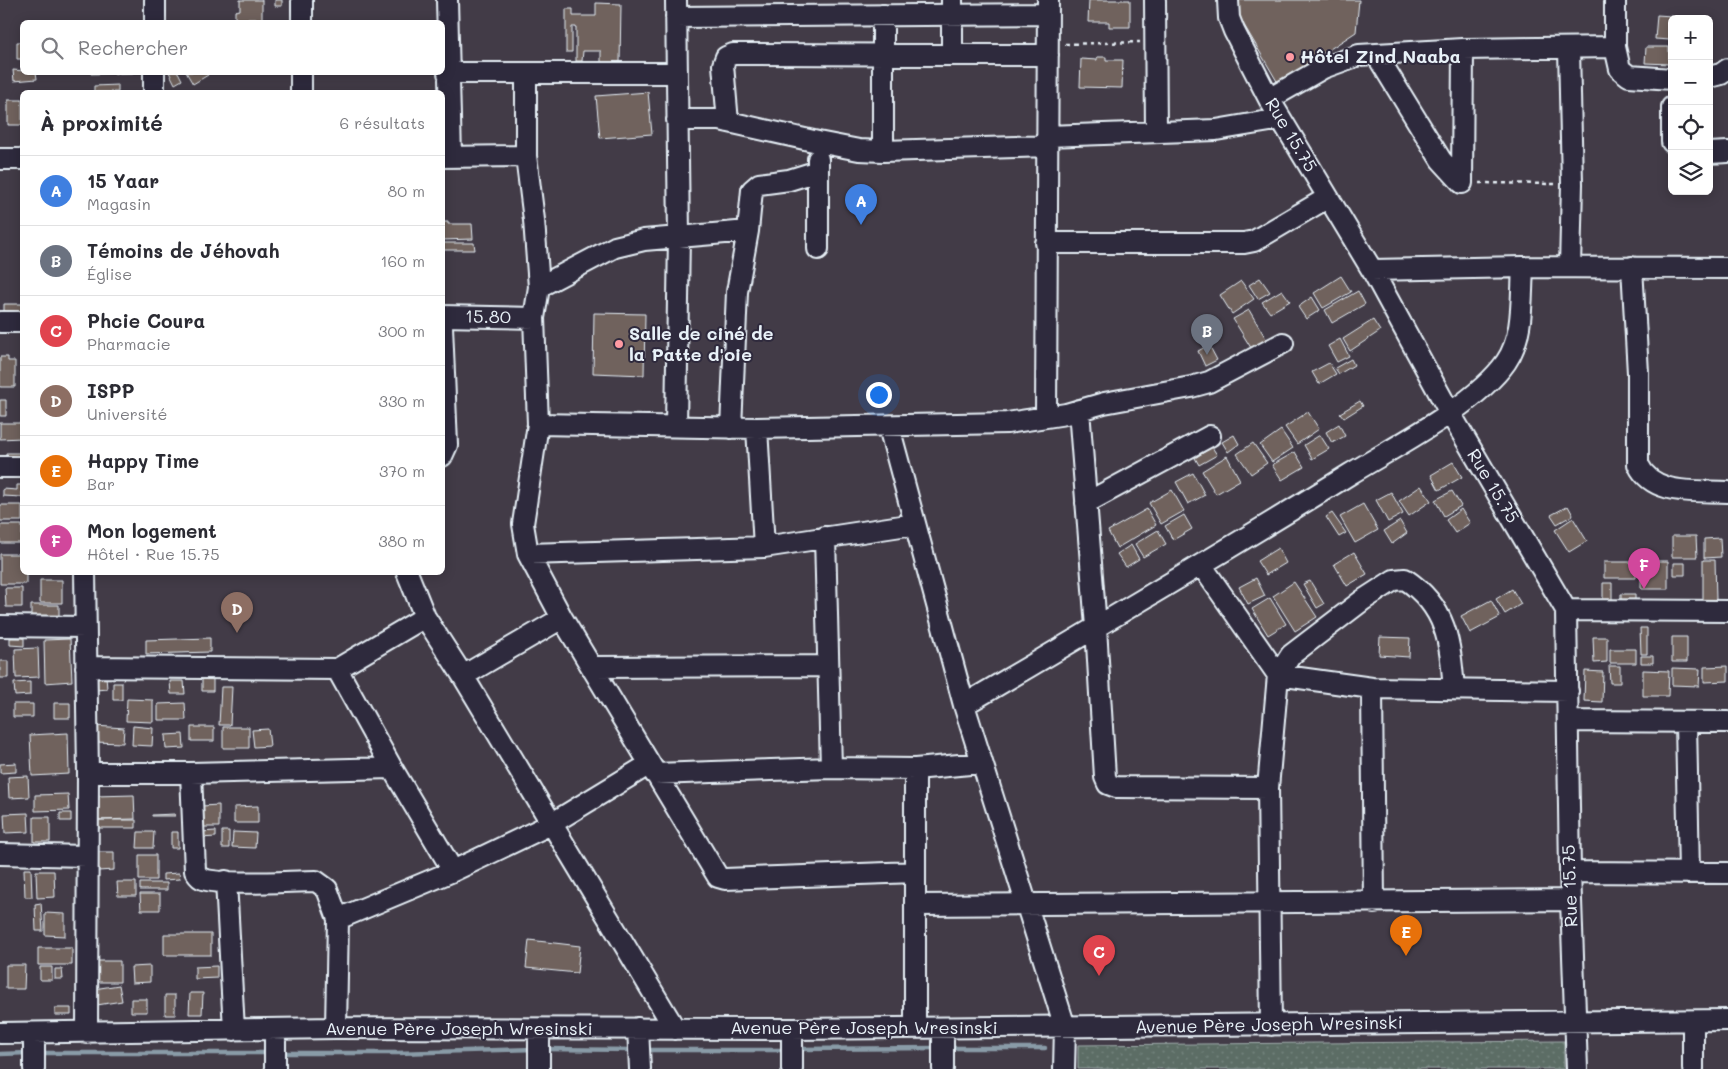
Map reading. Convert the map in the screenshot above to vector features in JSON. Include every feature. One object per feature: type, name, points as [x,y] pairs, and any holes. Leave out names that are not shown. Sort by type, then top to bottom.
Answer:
[{"type":"street","points":[[155,0],[155,20]]},
{"type":"street","points":[[302,0],[302,20]]},
{"type":"street","points":[[447,0],[447,157],[526,156]]},
{"type":"street","points":[[1155,0],[1156,132]]},
{"type":"street","points":[[1615,0],[1615,47],[1620,69],[1628,76],[1668,79]]},
{"type":"street","points":[[952,7],[952,54]]},
{"type":"street","points":[[676,426],[679,236],[676,9],[883,15],[952,7],[1048,7],[1046,417]]},
{"type":"street","name":"Rue 15.75","points":[[1228,9],[1269,99],[1372,270],[1450,413],[1566,610],[1570,900],[1576,1022],[1576,1069]]},
{"type":"street","points":[[883,15],[883,151]]},
{"type":"street","points":[[1269,99],[1323,68],[1359,55],[1464,49],[1615,47]]},
{"type":"street","points":[[1569,48],[1572,184],[1570,267]]},
{"type":"street","points":[[728,122],[723,65],[726,57],[732,54],[952,54],[1048,49]]},
{"type":"street","points":[[1462,182],[1464,49]]},
{"type":"street","points":[[1376,54],[1441,160],[1462,182]]},
{"type":"street","points":[[1713,76],[1722,74],[1728,69]]},
{"type":"street","points":[[448,73],[676,73]]},
{"type":"street","points":[[526,73],[526,156],[534,220],[539,287],[534,318],[538,424],[523,524],[528,554],[562,618],[651,769],[718,877],[725,879],[915,872]]},
{"type":"street","points":[[154,75],[154,90]]},
{"type":"street","points":[[301,75],[301,90]]},
{"type":"street","points":[[678,120],[728,122],[859,150],[883,151],[1156,132],[1216,130],[1281,119]]},
{"type":"street","points":[[818,142],[818,249]]},
{"type":"street","points":[[1713,153],[1728,152]]},
{"type":"street","points":[[0,160],[20,159]]},
{"type":"street","points":[[731,428],[737,292],[754,186],[789,180],[818,170]]},
{"type":"street","points":[[1046,243],[1244,243],[1254,241],[1328,198]]},
{"type":"street","points":[[539,287],[615,247],[644,240],[748,231]]},
{"type":"street","points":[[964,705],[1202,566],[1450,413],[1494,377],[1514,350],[1518,336],[1523,267]]},
{"type":"street","points":[[1372,270],[1523,267],[1728,268]]},
{"type":"street","points":[[1632,267],[1638,372],[1638,464],[1650,481],[1663,487],[1728,492]]},
{"type":"street","name":"15.80","points":[[445,316],[534,318]]},
{"type":"street","points":[[0,322],[20,322]]},
{"type":"street","points":[[538,424],[731,428],[975,425],[1046,417],[1209,382],[1283,342]]},
{"type":"street","points":[[445,397],[447,445],[445,449]]},
{"type":"street","points":[[1079,410],[1096,627],[1105,777],[1108,784],[1116,787],[1268,788]]},
{"type":"street","points":[[889,427],[914,524],[981,763],[1065,1027],[1064,1069]]},
{"type":"street","points":[[757,428],[764,547]]},
{"type":"street","points":[[1086,503],[1210,436]]},
{"type":"street","points":[[0,467],[20,467]]},
{"type":"street","points":[[528,554],[764,547],[914,524]]},
{"type":"street","points":[[825,537],[831,768]]},
{"type":"street","points":[[1202,566],[1278,675],[1372,688],[1568,691]]},
{"type":"street","points":[[85,575],[88,773],[86,856],[87,1033]]},
{"type":"street","points":[[408,575],[425,617],[464,676],[674,1029]]},
{"type":"street","points":[[1270,1025],[1268,788],[1278,675],[1291,655],[1363,600],[1394,580],[1405,579],[1429,599],[1439,614],[1448,638],[1454,689]]},
{"type":"street","points":[[1566,610],[1728,611]]},
{"type":"street","points":[[86,667],[337,669],[425,617]]},
{"type":"street","points":[[464,676],[562,618]]},
{"type":"street","points":[[0,626],[85,627]]},
{"type":"street","points":[[592,667],[828,666]]},
{"type":"street","points":[[337,669],[392,768],[453,871]]},
{"type":"street","points":[[1372,688],[1374,903]]},
{"type":"street","points":[[1568,721],[1728,722]]},
{"type":"street","points":[[1686,723],[1689,873]]},
{"type":"street","points":[[338,919],[453,871],[551,824],[651,769],[915,769],[981,763]]},
{"type":"street","points":[[88,773],[191,774],[392,768]]},
{"type":"street","points":[[915,769],[915,1028]]},
{"type":"street","points":[[191,774],[195,871],[202,879],[226,881],[316,881],[327,889],[338,919],[336,1028]]},
{"type":"street","points":[[0,854],[86,856]]},
{"type":"street","points":[[1570,872],[1728,872]]},
{"type":"street","points":[[226,881],[234,1030]]},
{"type":"street","points":[[916,905],[1028,906],[1570,900]]},
{"type":"street","name":"Avenue Père Joseph Wresinski","points":[[0,1034],[34,1052],[87,1033],[234,1030],[275,1051],[336,1028],[539,1049],[639,1049],[674,1029],[915,1028],[943,1048],[1065,1027],[1728,1020]]},
{"type":"street","points":[[1693,1021],[1693,1069]]},
{"type":"street","points":[[792,1029],[792,1069]]},
{"type":"path","points":[[1048,49],[1155,42]]},
{"type":"path","points":[[1462,182],[1572,184]]},
{"type":"green space","points":[[1564,1041],[1564,1069],[1078,1069],[1078,1045]]},
{"type":"building","points":[[240,0],[262,0],[262,19],[235,19],[235,11],[240,10]]},
{"type":"building","points":[[275,0],[282,0],[282,6],[275,6]]},
{"type":"building","points":[[1089,0],[1130,0],[1130,27],[1109,27],[1109,22],[1088,22]]},
{"type":"building","name":"Hôtel Zind Naaba","points":[[1233,0],[1359,0],[1356,32],[1278,83],[1234,8]]},
{"type":"building","points":[[596,3],[621,4],[620,63],[601,63],[601,51],[583,51],[582,61],[576,61],[576,27],[572,27],[572,52],[566,52],[566,9],[573,9],[573,16],[596,16]]},
{"type":"building","points":[[1657,15],[1668,16],[1668,40],[1655,39]]},
{"type":"building","points":[[17,42],[20,42],[20,59],[17,59]]},
{"type":"building","points":[[1646,47],[1668,47],[1668,64],[1645,63]]},
{"type":"building","points":[[1097,57],[1106,57],[1106,60],[1123,60],[1122,88],[1080,87],[1081,59],[1097,60]]},
{"type":"building","points":[[13,70],[20,71],[20,75],[36,75],[37,79],[14,81]]},
{"type":"building","points":[[170,75],[180,75],[182,80],[175,84]]},
{"type":"building","points":[[188,75],[208,75],[193,84]]},
{"type":"building","points":[[118,85],[118,90],[94,90],[94,86]]},
{"type":"building","points":[[648,92],[652,134],[600,138],[596,96]]},
{"type":"building","points":[[8,100],[20,100],[20,125],[8,125]]},
{"type":"building","points":[[445,222],[448,222],[448,224],[472,224],[473,239],[445,240]]},
{"type":"building","points":[[445,243],[474,243],[475,250],[445,250]]},
{"type":"building","points":[[1341,276],[1351,292],[1323,308],[1314,293]]},
{"type":"building","points":[[1260,278],[1270,292],[1258,299],[1249,285]]},
{"type":"building","points":[[1241,281],[1254,299],[1232,314],[1220,295]]},
{"type":"building","points":[[1282,290],[1290,301],[1270,313],[1262,302]]},
{"type":"building","points":[[1358,291],[1365,304],[1332,323],[1325,310]]},
{"type":"building","points":[[1312,297],[1320,310],[1306,319],[1298,307]]},
{"type":"building","points":[[4,304],[20,304],[20,313],[4,313]]},
{"type":"building","points":[[1249,310],[1268,342],[1253,351],[1233,319]]},
{"type":"building","name":"Salle de ciné de la Patte d'oie","points":[[594,313],[645,314],[644,375],[593,373]]},
{"type":"building","points":[[1373,320],[1380,331],[1350,351],[1343,339]]},
{"type":"building","points":[[1340,339],[1349,356],[1337,362],[1328,346]]},
{"type":"building","points":[[1209,345],[1217,360],[1205,366],[1198,351]]},
{"type":"building","points":[[0,357],[8,357],[8,361],[15,361],[15,387],[0,387]]},
{"type":"building","points":[[1351,359],[1354,365],[1339,374],[1335,368]]},
{"type":"building","points":[[1329,363],[1336,374],[1319,384],[1312,372]]},
{"type":"building","points":[[0,400],[6,400],[6,416],[0,416]]},
{"type":"building","points":[[1360,401],[1363,406],[1344,418],[1340,413]]},
{"type":"building","points":[[1308,412],[1319,429],[1297,444],[1285,427]]},
{"type":"building","points":[[0,423],[20,423],[20,438],[0,439]]},
{"type":"building","points":[[1339,424],[1345,436],[1332,443],[1326,432]]},
{"type":"building","points":[[1281,430],[1293,448],[1272,462],[1260,445]]},
{"type":"building","points":[[1234,435],[1239,444],[1228,452],[1222,442]]},
{"type":"building","points":[[1320,435],[1329,449],[1312,459],[1304,445]]},
{"type":"building","points":[[1253,443],[1267,463],[1251,474],[1237,454]]},
{"type":"building","points":[[1212,447],[1217,455],[1199,465],[1195,458]]},
{"type":"building","points":[[1295,452],[1304,467],[1282,480],[1272,465]]},
{"type":"building","points":[[6,453],[20,453],[20,460],[6,460]]},
{"type":"building","points":[[1227,456],[1240,480],[1216,494],[1202,471]]},
{"type":"building","points":[[1453,462],[1462,477],[1439,490],[1431,475]]},
{"type":"building","points":[[1193,473],[1205,495],[1188,504],[1176,482]]},
{"type":"building","points":[[17,485],[20,485],[20,497],[3,496],[3,489],[17,490]]},
{"type":"building","points":[[1421,486],[1431,501],[1409,516],[1399,501]]},
{"type":"building","points":[[1172,490],[1184,511],[1161,524],[1149,503]]},
{"type":"building","points":[[1452,491],[1461,506],[1444,516],[1435,500]]},
{"type":"building","points":[[1391,492],[1403,514],[1388,522],[1376,500]]},
{"type":"building","points":[[1363,504],[1378,530],[1355,543],[1340,517]]},
{"type":"building","points":[[0,505],[20,505],[20,521],[0,521]]},
{"type":"building","points":[[1568,506],[1573,515],[1557,524],[1551,515]]},
{"type":"building","points":[[1147,509],[1156,525],[1117,548],[1108,531]]},
{"type":"building","points":[[1461,509],[1470,523],[1455,533],[1446,520]]},
{"type":"building","points":[[1332,513],[1346,533],[1339,537],[1326,517]]},
{"type":"building","points":[[1184,515],[1192,529],[1173,540],[1165,526]]},
{"type":"building","points":[[1573,518],[1587,541],[1569,552],[1555,530]]},
{"type":"building","points":[[1400,521],[1407,533],[1392,544],[1384,531]]},
{"type":"building","points":[[0,525],[20,525],[20,543],[0,543]]},
{"type":"building","points":[[1158,530],[1166,544],[1143,557],[1135,544]]},
{"type":"building","points":[[1672,536],[1696,536],[1697,557],[1672,557]]},
{"type":"building","points":[[1720,538],[1721,557],[1704,558],[1704,539]]},
{"type":"building","points":[[1131,545],[1139,559],[1126,567],[1117,554]]},
{"type":"building","points":[[1278,548],[1286,563],[1266,575],[1257,561]]},
{"type":"building","points":[[1354,552],[1367,574],[1347,586],[1334,564]]},
{"type":"building","points":[[0,554],[20,554],[20,575],[26,575],[26,584],[0,584]]},
{"type":"building","points":[[1703,560],[1715,560],[1716,600],[1703,600]]},
{"type":"building","points":[[1641,561],[1668,561],[1668,589],[1641,589]]},
{"type":"building","points":[[1604,562],[1636,562],[1636,578],[1604,578]]},
{"type":"building","points":[[1674,563],[1685,563],[1685,575],[1674,575]]},
{"type":"building","points":[[1256,578],[1265,596],[1248,604],[1239,587]]},
{"type":"building","points":[[40,580],[62,580],[62,603],[40,603]]},
{"type":"building","points":[[1310,581],[1324,604],[1317,608],[1303,584]]},
{"type":"building","points":[[1294,582],[1317,617],[1295,631],[1273,596]]},
{"type":"building","points":[[1603,583],[1612,583],[1612,600],[1603,600]]},
{"type":"building","points":[[5,588],[22,588],[22,607],[6,607]]},
{"type":"building","points":[[1512,589],[1521,604],[1505,614],[1496,599]]},
{"type":"building","points":[[1621,594],[1635,594],[1635,601],[1621,601]]},
{"type":"building","points":[[1270,598],[1286,624],[1268,635],[1252,609]]},
{"type":"building","points":[[1491,600],[1500,617],[1470,633],[1461,616]]},
{"type":"building","points":[[31,605],[59,605],[59,616],[31,616]]},
{"type":"building","points":[[1640,628],[1647,628],[1647,654],[1641,654]]},
{"type":"building","points":[[1380,637],[1410,638],[1409,657],[1379,655]]},
{"type":"building","points":[[1593,637],[1607,637],[1607,662],[1594,663]]},
{"type":"building","points":[[1672,637],[1687,637],[1687,662],[1672,662]]},
{"type":"building","points":[[10,638],[24,638],[24,646],[10,645]]},
{"type":"building","points":[[210,638],[210,652],[146,654],[146,640]]},
{"type":"building","points":[[70,639],[72,681],[45,683],[44,640]]},
{"type":"building","points":[[38,648],[39,677],[16,678],[15,649]]},
{"type":"building","points":[[1610,649],[1636,649],[1636,663],[1610,663]]},
{"type":"building","points":[[1641,656],[1653,656],[1653,663],[1641,663]]},
{"type":"building","points":[[0,661],[8,661],[8,678],[0,678]]},
{"type":"building","points":[[1609,666],[1620,666],[1620,683],[1610,683]]},
{"type":"building","points":[[1728,666],[1728,681],[1704,682],[1704,667]]},
{"type":"building","points":[[1672,668],[1700,669],[1699,686],[1672,685]]},
{"type":"building","points":[[1643,670],[1669,671],[1668,696],[1643,696]]},
{"type":"building","points":[[1585,671],[1603,672],[1602,702],[1584,701]]},
{"type":"building","points":[[202,675],[213,675],[213,691],[202,691]]},
{"type":"building","points":[[106,676],[107,689],[96,690],[95,677]]},
{"type":"building","points":[[170,681],[184,681],[185,694],[171,694]]},
{"type":"building","points":[[30,682],[30,695],[15,696],[14,683]]},
{"type":"building","points":[[113,683],[122,683],[122,700],[113,700]]},
{"type":"building","points":[[221,687],[232,687],[230,725],[219,725]]},
{"type":"building","points":[[127,699],[153,700],[153,722],[126,721]]},
{"type":"building","points":[[54,703],[70,703],[70,718],[54,718]]},
{"type":"building","points":[[185,703],[186,720],[158,720],[158,704]]},
{"type":"building","points":[[13,704],[33,704],[33,717],[13,717]]},
{"type":"building","points":[[95,726],[124,728],[123,743],[94,742]]},
{"type":"building","points":[[133,726],[153,728],[152,746],[132,745]]},
{"type":"building","points":[[191,727],[214,727],[214,741],[191,741]]},
{"type":"building","points":[[223,727],[249,727],[249,748],[223,748]]},
{"type":"building","points":[[268,729],[270,746],[254,747],[252,730]]},
{"type":"building","points":[[68,733],[69,774],[32,776],[30,735]]},
{"type":"building","points":[[183,734],[184,748],[166,749],[165,735]]},
{"type":"building","points":[[16,763],[16,772],[0,773],[0,764]]},
{"type":"building","points":[[28,776],[29,797],[9,798],[8,777]]},
{"type":"building","points":[[68,794],[69,810],[35,811],[35,795]]},
{"type":"building","points":[[134,795],[135,819],[96,820],[95,796]]},
{"type":"building","points":[[219,805],[219,827],[202,827],[202,806]]},
{"type":"building","points":[[258,806],[258,823],[234,823],[234,807]]},
{"type":"building","points":[[28,813],[29,832],[5,833],[4,814]]},
{"type":"building","points":[[60,813],[71,813],[71,821],[60,821]]},
{"type":"building","points":[[175,814],[175,816],[152,816],[152,815]]},
{"type":"building","points":[[34,817],[50,817],[50,842],[34,842]]},
{"type":"building","points":[[96,820],[136,820],[136,828],[96,828]]},
{"type":"building","points":[[216,831],[216,837],[200,838],[200,832]]},
{"type":"building","points":[[222,831],[229,831],[229,848],[222,848]]},
{"type":"building","points":[[138,832],[154,832],[153,848],[137,848]]},
{"type":"building","points":[[171,832],[178,832],[178,848],[171,848]]},
{"type":"building","points":[[233,832],[256,833],[255,848],[232,847]]},
{"type":"building","points":[[97,852],[114,852],[114,870],[98,871]]},
{"type":"building","points":[[139,855],[156,855],[156,880],[139,880]]},
{"type":"building","points":[[24,869],[31,869],[32,897],[25,897]]},
{"type":"building","points":[[36,871],[54,871],[55,897],[37,898]]},
{"type":"building","points":[[179,873],[180,879],[163,880],[163,874]]},
{"type":"building","points":[[117,882],[136,882],[136,896],[118,896]]},
{"type":"building","points":[[140,883],[167,883],[167,890],[140,890]]},
{"type":"building","points":[[140,894],[160,894],[160,910],[141,910]]},
{"type":"building","points":[[41,903],[43,931],[36,931],[35,904]]},
{"type":"building","points":[[45,913],[65,914],[65,936],[45,935]]},
{"type":"building","points":[[164,934],[211,934],[211,955],[164,955]]},
{"type":"building","points":[[529,940],[580,946],[577,973],[526,968]]},
{"type":"building","points":[[38,948],[72,948],[72,965],[38,965]]},
{"type":"building","points":[[95,961],[120,961],[120,982],[95,982]]},
{"type":"building","points":[[6,965],[25,965],[24,989],[6,989]]},
{"type":"building","points":[[150,966],[150,982],[132,983],[131,967]]},
{"type":"building","points":[[217,966],[217,978],[195,979],[195,967]]},
{"type":"building","points":[[40,967],[52,967],[52,980],[40,980]]},
{"type":"building","points":[[55,969],[62,969],[63,979],[55,979]]},
{"type":"building","points":[[119,985],[122,1001],[97,1005],[94,989]]},
{"type":"building","points":[[190,993],[203,993],[202,1014],[189,1014]]},
{"type":"building","points":[[165,995],[175,995],[175,1015],[165,1015]]},
{"type":"building","points":[[131,999],[147,999],[147,1012],[131,1012]]},
{"type":"building","points":[[55,1008],[71,1008],[71,1015],[55,1015]]},
{"type":"waterway","points":[[796,1049],[938,1048]]},
{"type":"waterway","points":[[949,1048],[1045,1048]]},
{"type":"waterway","points":[[281,1053],[397,1053],[534,1049]]},
{"type":"waterway","points":[[544,1049],[633,1050]]},
{"type":"waterway","points":[[644,1050],[786,1050]]},
{"type":"waterway","points":[[0,1054],[29,1053]]},
{"type":"waterway","points":[[39,1053],[271,1053]]},
{"type":"place","name":"Hôtel Zind Naaba","points":[[1290,57]]},
{"type":"place","name":"15 Yaar","points":[[861,225]]},
{"type":"place","name":"Salle de ciné de la Patte d'oie","points":[[619,344]]},
{"type":"place","name":"Témoins de Jéhovah","points":[[1207,355]]},
{"type":"place","name":"Mon logement","points":[[1644,589]]},
{"type":"place","name":"ISPP","points":[[237,633]]},
{"type":"place","name":"Happy Time","points":[[1406,956]]},
{"type":"place","name":"Phcie Coura","points":[[1099,976]]}]
